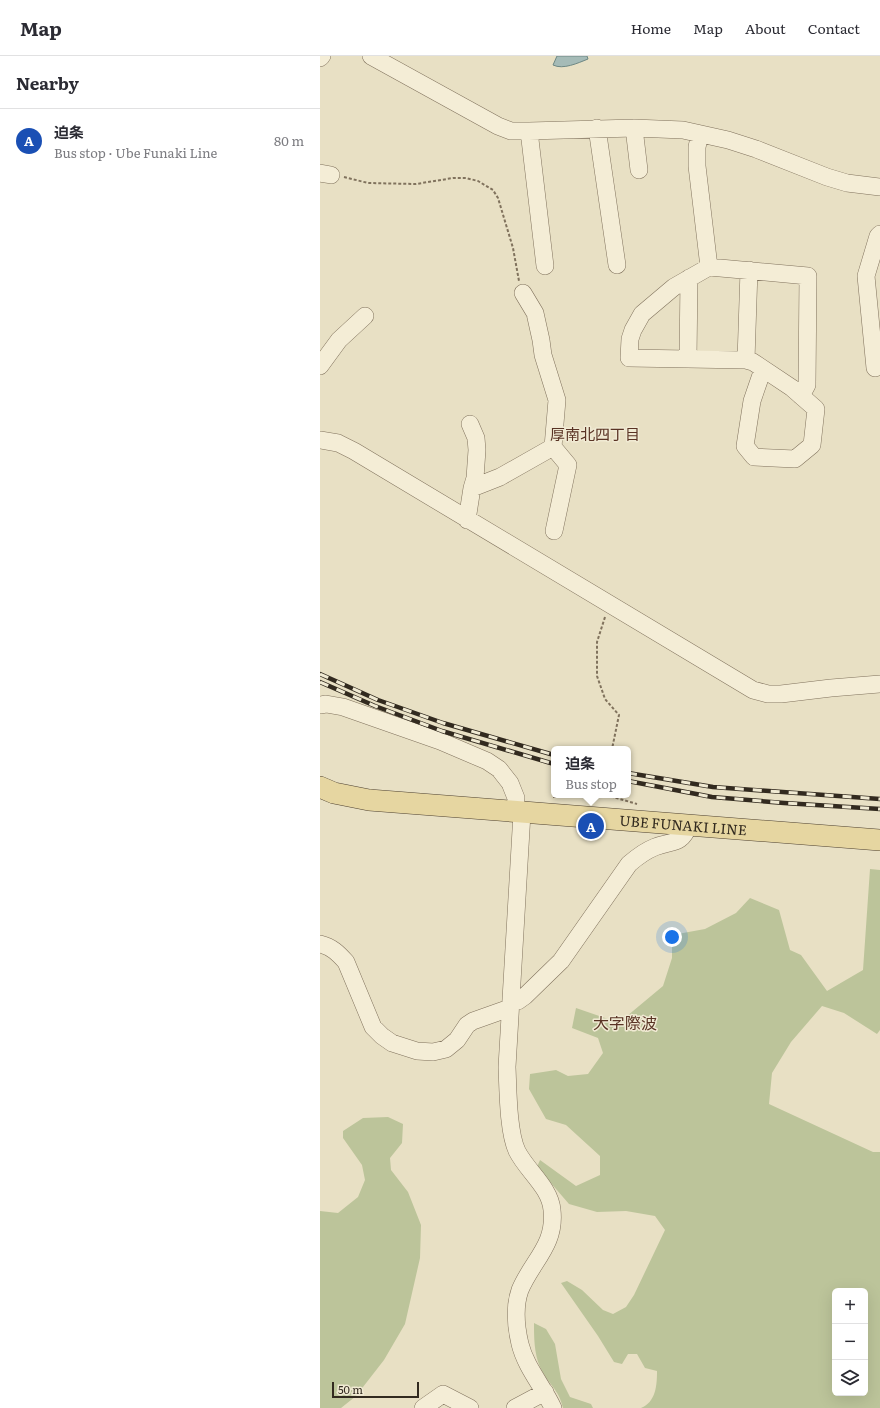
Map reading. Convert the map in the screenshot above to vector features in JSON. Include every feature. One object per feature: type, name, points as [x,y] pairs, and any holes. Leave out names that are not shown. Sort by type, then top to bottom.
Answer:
[{"type":"main road","name":"UBE FUNAKI LINE","points":[[320,787],[334,793],[369,800],[518,813],[880,840]]},
{"type":"street","points":[[371,56],[498,126],[512,130],[529,131],[596,128],[683,130],[756,149],[827,177],[847,183],[880,187]]},
{"type":"street","points":[[596,128],[616,265]]},
{"type":"street","points":[[634,128],[639,170]]},
{"type":"street","points":[[529,131],[545,266]]},
{"type":"street","points":[[700,134],[697,147],[697,166],[708,266]]},
{"type":"street","points":[[875,368],[876,338],[866,276],[878,236],[880,234]]},
{"type":"street","points":[[763,369],[752,401],[745,446],[754,457],[795,459],[812,445],[816,409],[801,396],[792,388],[763,369],[752,362],[746,360],[629,358],[630,339],[642,314],[674,287],[708,266],[808,276],[807,385],[801,396]]},
{"type":"street","points":[[746,360],[749,270]]},
{"type":"street","points":[[688,359],[689,278]]},
{"type":"street","points":[[523,293],[536,313],[543,355],[557,400],[554,447],[568,465],[554,531]]},
{"type":"street","points":[[320,366],[339,340],[365,316]]},
{"type":"street","points":[[467,520],[475,478],[477,450],[476,438],[470,424]]},
{"type":"street","points":[[320,440],[338,443],[354,451],[753,690],[768,694],[781,694],[880,684]]},
{"type":"street","points":[[472,488],[500,477],[554,447]]},
{"type":"street","points":[[320,705],[326,704],[350,710],[440,741],[487,761],[499,769],[510,783],[516,798],[518,813],[508,1067],[513,1139],[517,1151],[547,1195],[552,1208],[553,1219],[550,1238],[520,1290],[516,1316],[520,1344],[524,1357],[553,1408]]},
{"type":"street","points":[[320,944],[330,946],[346,962],[373,1027],[382,1036],[392,1043],[417,1051],[434,1052],[446,1049],[457,1040],[467,1025],[473,1021],[504,1010],[525,996],[561,961],[629,864],[639,855],[656,846],[676,842],[686,834],[689,825]]},
{"type":"street","points":[[515,1408],[545,1392]]},
{"type":"street","points":[[423,1408],[443,1394],[470,1408]]},
{"type":"path","points":[[326,174],[343,176],[368,183],[416,184],[453,178],[466,178],[478,181],[492,190],[498,198],[514,248],[519,284],[523,293]]},
{"type":"path","points":[[610,605],[597,642],[597,676],[605,699],[619,715],[613,746]]},
{"type":"green space","points":[[870,869],[880,870],[880,1030],[877,1034],[844,1013],[822,1006],[791,1042],[772,1073],[769,1104],[873,1152],[880,1152],[880,1408],[641,1408],[650,1402],[653,1397],[657,1382],[657,1371],[645,1368],[637,1354],[628,1354],[622,1364],[614,1362],[561,1283],[567,1281],[582,1290],[603,1310],[613,1314],[626,1307],[634,1295],[665,1230],[655,1216],[626,1211],[597,1212],[569,1204],[537,1167],[540,1160],[576,1186],[600,1175],[600,1156],[566,1125],[546,1119],[529,1089],[530,1074],[556,1070],[568,1076],[588,1074],[603,1053],[598,1038],[572,1028],[576,1008],[608,1019],[627,1016],[663,986],[672,958],[672,935],[705,929],[736,913],[750,898],[779,910],[790,950],[801,955],[827,991],[863,970]]},
{"type":"green space","points":[[388,1117],[403,1124],[402,1143],[390,1158],[391,1170],[408,1192],[421,1225],[420,1258],[405,1324],[384,1360],[356,1396],[341,1408],[320,1408],[320,1211],[338,1213],[358,1197],[365,1180],[362,1165],[343,1138],[343,1131],[363,1118]]},
{"type":"green space","points":[[534,1323],[546,1329],[555,1344],[561,1379],[570,1397],[591,1404],[593,1408],[563,1408],[559,1396],[543,1373],[538,1362],[535,1345]]},
{"type":"water","points":[[557,56],[587,56],[588,59],[561,67],[553,65]]},
{"type":"railway","points":[[320,674],[378,700],[443,723],[551,754]]},
{"type":"railway","points":[[320,682],[375,706],[442,731],[551,763]]},
{"type":"railway","points":[[631,773],[713,787],[880,799]]},
{"type":"railway","points":[[631,782],[712,797],[880,809]]},
{"type":"place","name":"迫条","points":[[591,826]]},
{"type":"district","name":"厚南北四丁目","points":[[595,433]]},
{"type":"district","name":"大字際波","points":[[625,1022]]}]
